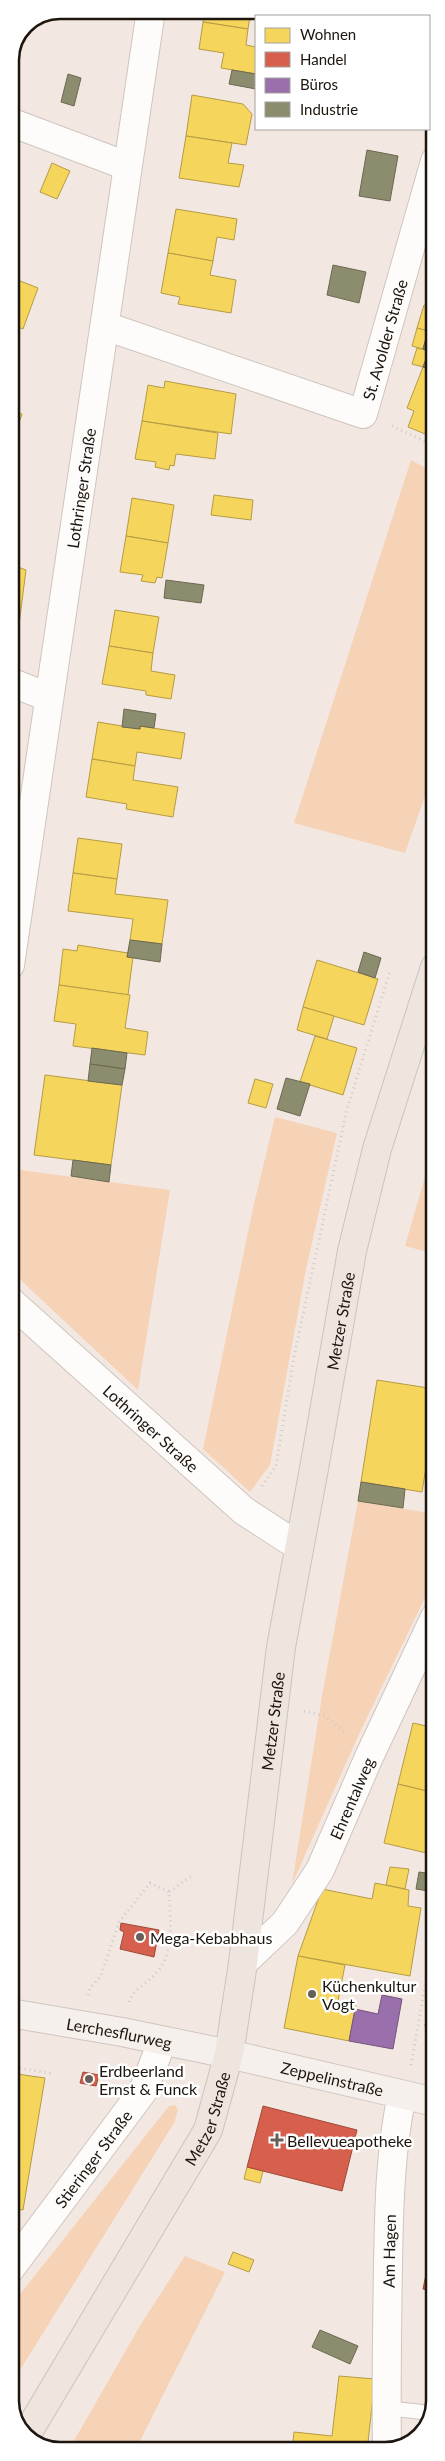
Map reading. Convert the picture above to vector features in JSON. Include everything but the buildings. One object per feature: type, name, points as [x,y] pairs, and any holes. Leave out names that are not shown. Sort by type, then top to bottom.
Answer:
[{"type":"main road","name":"Metzer Straße","points":[[30,2429],[201,2142],[210,2121],[229,2054],[243,1963],[280,1647],[315,1463],[339,1320],[364,1198],[379,1141],[426,994]]},
{"type":"street","name":"Lothringer Straße","points":[[19,902],[150,19]]},
{"type":"street","points":[[19,125],[127,166]]},
{"type":"street","name":"St. Avolder Straße","points":[[105,326],[363,414],[426,190]]},
{"type":"street","points":[[19,686],[48,697]]},
{"type":"street","name":"Lothringer Straße","points":[[19,1309],[244,1511],[298,1546]]},
{"type":"street","name":"Ehrentalweg","points":[[243,1963],[285,1923],[320,1870],[369,1757],[426,1636]]},
{"type":"street","name":"Lerchesflurweg","points":[[19,2015],[122,2032],[162,2042],[229,2054]]},
{"type":"street","name":"Stieringer Straße","points":[[19,2257],[143,2091],[162,2042]]},
{"type":"street","name":"Zeppelinstraße","points":[[229,2054],[426,2100]]},
{"type":"street","name":"Am Hagen","points":[[386,2442],[391,2165],[394,2133],[404,2095]]},
{"type":"lane","points":[[386,2408],[424,2412]]},
{"type":"path","points":[[363,414],[426,442]]},
{"type":"path","points":[[320,1714],[336,1724]]},
{"type":"path","points":[[169,1892],[194,1874]]},
{"type":"path","points":[[90,1988],[101,1976],[118,1922],[150,1883],[169,1892]]},
{"type":"path","points":[[128,2005],[132,1994],[157,1972],[164,1961],[171,1929],[169,1892]]},
{"type":"path","points":[[404,2095],[426,1979]]},
{"type":"path","points":[[19,2068],[54,2074]]},
{"type":"shaded area","points":[[411,460],[426,468],[426,794],[405,853],[294,823]]},
{"type":"shaded area","points":[[275,1117],[337,1133],[306,1269],[270,1465],[250,1492],[203,1449],[253,1208]]},
{"type":"shaded area","points":[[19,1170],[170,1190],[138,1390],[19,1277]]},
{"type":"shaded area","points":[[426,1173],[426,1252],[405,1246]]},
{"type":"shaded area","points":[[358,1501],[426,1512],[426,1596],[360,1732],[292,1884],[322,1696]]},
{"type":"shaded area","points":[[175,2105],[178,2110],[174,2123],[19,2372],[19,2296],[169,2106]]},
{"type":"shaded area","points":[[185,2256],[225,2272],[140,2442],[73,2442],[141,2324]]},
{"type":"place","name":"Mega-Kebabhaus","points":[[140,1937]]},
{"type":"place","name":"Küchenkultur Vogt","points":[[312,1994]]},
{"type":"place","name":"Erdbeerland Ernst & Funck","points":[[89,2079]]},
{"type":"place","name":"Bellevueapotheke","points":[[277,2140]]}]
